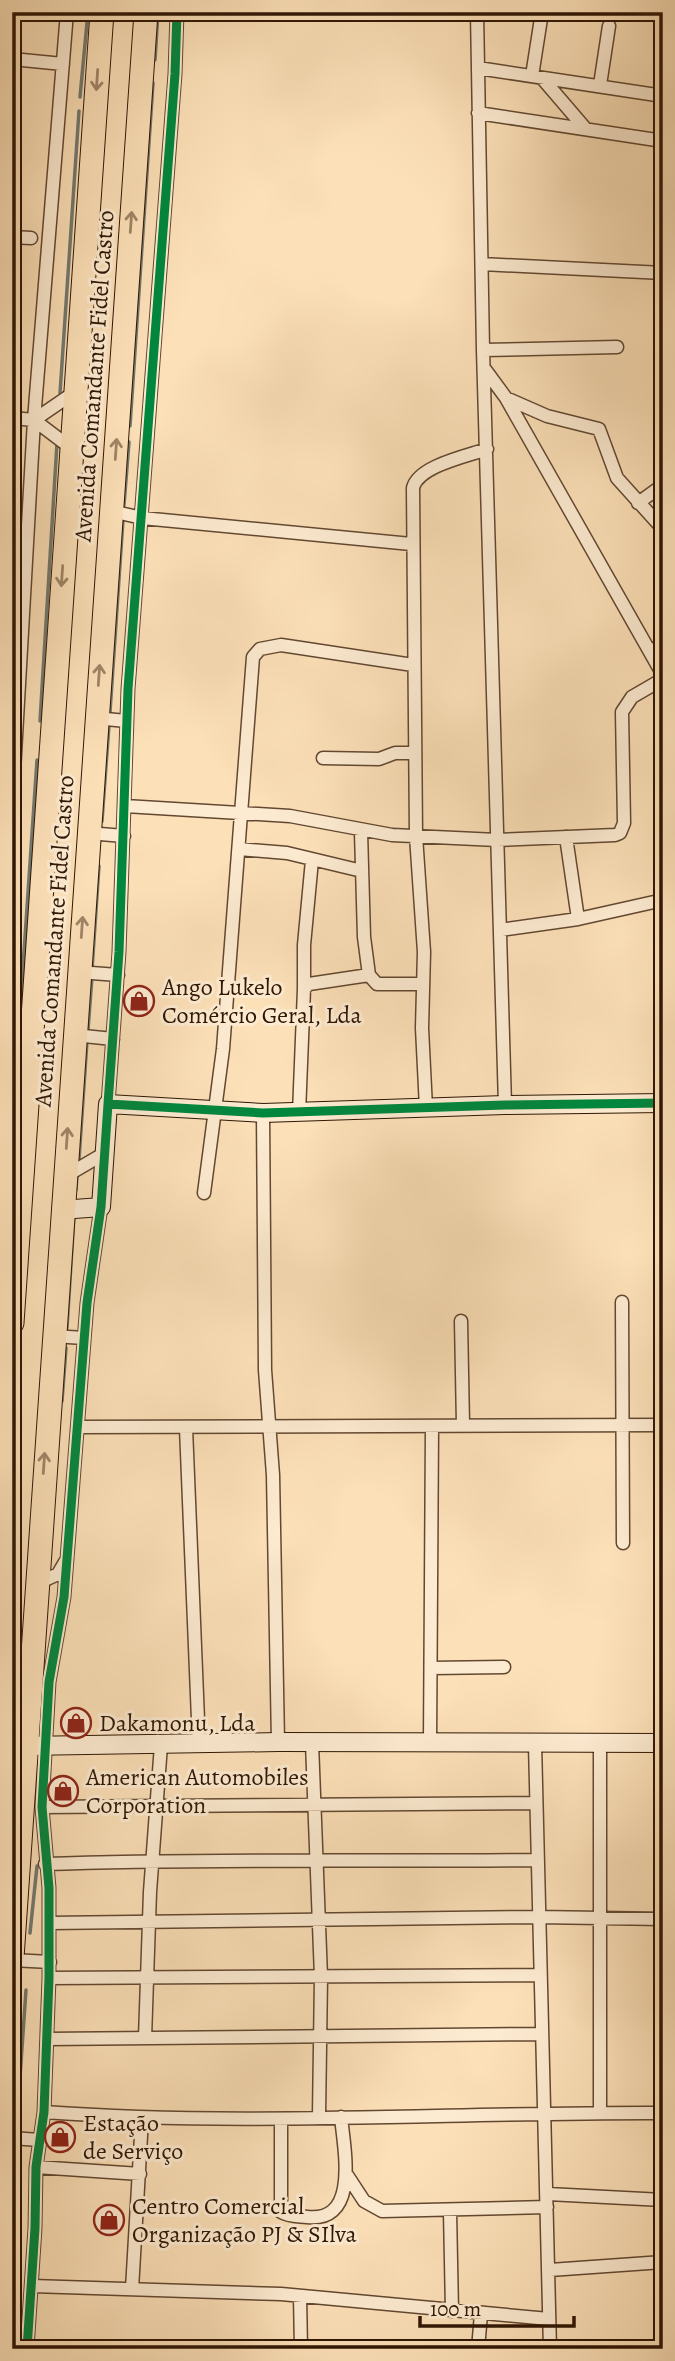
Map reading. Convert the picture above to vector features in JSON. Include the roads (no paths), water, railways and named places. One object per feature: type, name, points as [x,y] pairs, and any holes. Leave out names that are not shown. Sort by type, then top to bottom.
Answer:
[{"type":"highway","name":"Avenida Comandante Fidel Castro","points":[[12,1323],[21,1069],[71,448],[102,12]]},
{"type":"highway","name":"Avenida Comandante Fidel Castro","points":[[12,1959],[35,1746],[36,1584],[146,12]]},
{"type":"street","points":[[12,807],[19,725],[15,668],[33,489],[34,420],[66,12]]},
{"type":"street","points":[[27,2349],[36,2167],[44,2112],[50,1962],[42,1807],[35,1746],[59,1639],[79,1427],[84,1338],[105,1153],[118,975],[126,721],[175,74],[177,12]]},
{"type":"street","points":[[477,12],[483,350],[505,1104]]},
{"type":"street","points":[[541,12],[537,77],[584,127]]},
{"type":"street","points":[[600,85],[609,26]]},
{"type":"street","points":[[12,59],[63,64]]},
{"type":"street","points":[[478,68],[663,96]]},
{"type":"street","points":[[478,113],[663,141]]},
{"type":"street","points":[[12,237],[31,238]]},
{"type":"street","points":[[482,264],[663,273]]},
{"type":"street","points":[[483,350],[617,346]]},
{"type":"street","points":[[125,806],[290,816],[361,832],[497,840],[615,835],[623,828],[622,712],[632,697],[663,677],[506,398],[484,368]]},
{"type":"street","points":[[34,420],[75,392]]},
{"type":"street","points":[[506,398],[547,416],[599,429],[617,478],[663,529]]},
{"type":"street","points":[[12,418],[34,420],[71,448]]},
{"type":"street","points":[[426,1108],[422,984],[424,952],[415,836],[411,544],[413,488],[418,475],[487,449]]},
{"type":"street","points":[[638,503],[663,485]]},
{"type":"street","points":[[111,511],[142,518],[411,544]]},
{"type":"street","points":[[650,652],[663,644]]},
{"type":"street","points":[[204,1193],[215,1109],[239,849],[251,666],[255,653],[269,646],[281,645],[414,665]]},
{"type":"street","points":[[96,719],[126,721]]},
{"type":"street","points":[[323,758],[379,759],[396,753],[414,753]]},
{"type":"street","points":[[361,832],[369,975],[377,984],[422,984]]},
{"type":"street","points":[[88,833],[124,836]]},
{"type":"street","points":[[566,837],[578,919]]},
{"type":"street","points":[[239,849],[287,853],[362,870]]},
{"type":"street","points":[[299,1113],[304,945],[312,860]]},
{"type":"street","points":[[500,930],[578,919],[663,900]]},
{"type":"street","points":[[78,972],[118,975]]},
{"type":"street","points":[[303,989],[309,984],[369,975]]},
{"type":"street","points":[[74,1035],[113,1039]]},
{"type":"street","points":[[108,1104],[299,1113],[505,1104],[663,1103]]},
{"type":"street","points":[[263,1113],[265,1370],[273,1475],[278,1742]]},
{"type":"street","points":[[64,1177],[105,1153]]},
{"type":"street","points":[[61,1210],[100,1207]]},
{"type":"street","points":[[622,1302],[623,1543]]},
{"type":"street","points":[[461,1321],[463,1425]]},
{"type":"street","points":[[53,1336],[84,1338]]},
{"type":"street","points":[[79,1427],[663,1425]]},
{"type":"street","points":[[430,1744],[432,1427]]},
{"type":"street","points":[[186,1428],[199,1744]]},
{"type":"street","points":[[43,1493],[72,1495]]},
{"type":"street","points":[[40,1535],[69,1537]]},
{"type":"street","points":[[36,1584],[46,1583],[58,1574],[67,1555]]},
{"type":"street","points":[[430,1668],[503,1667]]},
{"type":"street","points":[[35,1746],[278,1742],[662,1743],[663,2021]]},
{"type":"street","points":[[600,1742],[600,2113]]},
{"type":"street","points":[[312,1743],[321,1977],[319,2116]]},
{"type":"street","points":[[535,1744],[550,2349]]},
{"type":"street","points":[[145,2038],[161,1745]]},
{"type":"street","points":[[42,1807],[535,1803]]},
{"type":"street","points":[[45,1864],[153,1860],[318,1863],[536,1860]]},
{"type":"street","points":[[49,1923],[538,1917],[663,1919]]},
{"type":"street","points":[[12,1959],[50,1962]]},
{"type":"street","points":[[49,1978],[539,1975]]},
{"type":"street","points":[[47,2039],[541,2034]]},
{"type":"street","points":[[44,2112],[142,2119],[663,2113],[663,2063]]},
{"type":"street","points":[[281,2119],[280,2207],[283,2214],[328,2216],[342,2196],[347,2175],[341,2117]]},
{"type":"street","points":[[132,2289],[142,2119]]},
{"type":"street","points":[[12,2138],[39,2140]]},
{"type":"street","points":[[36,2167],[140,2174]]},
{"type":"street","points":[[347,2175],[364,2201],[382,2211],[450,2211],[547,2201],[663,2200]]},
{"type":"street","points":[[450,2211],[452,2311]]},
{"type":"street","points":[[550,2270],[663,2262]]},
{"type":"street","points":[[32,2286],[300,2296],[549,2319]]},
{"type":"street","points":[[300,2296],[301,2349]]},
{"type":"street","points":[[478,2349],[481,2314]]},
{"type":"waterway","points":[[80,97],[88,12]]},
{"type":"waterway","points":[[155,60],[158,12]]},
{"type":"waterway","points":[[130,426],[153,83]]},
{"type":"waterway","points":[[60,393],[79,111]]},
{"type":"waterway","points":[[124,505],[129,442]]},
{"type":"waterway","points":[[40,721],[57,443]]},
{"type":"waterway","points":[[110,712],[123,520]]},
{"type":"waterway","points":[[102,821],[109,725]]},
{"type":"waterway","points":[[17,1055],[37,760]]},
{"type":"waterway","points":[[92,970],[99,866]]},
{"type":"waterway","points":[[88,1030],[92,977]]},
{"type":"waterway","points":[[79,1160],[87,1041]]},
{"type":"waterway","points":[[12,1143],[16,1087]]},
{"type":"waterway","points":[[76,1190],[77,1175]]},
{"type":"waterway","points":[[67,1328],[74,1216]]},
{"type":"waterway","points":[[62,1401],[66,1348]]},
{"type":"waterway","points":[[30,1933],[37,1866]]},
{"type":"waterway","points":[[18,2106],[26,1990]]},
{"type":"waterway","points":[[12,2214],[15,2162]]},
{"type":"place","name":"Ango Lukelo Comércio Geral, Lda","points":[[139,1001]]},
{"type":"place","name":"Dakamonu, Lda","points":[[76,1723]]},
{"type":"place","name":"American Automobiles Corporation","points":[[63,1791]]},
{"type":"place","name":"Estação de Serviço","points":[[60,2137]]},
{"type":"place","name":"Centro Comercial Organização PJ & SIlva","points":[[109,2220]]}]
